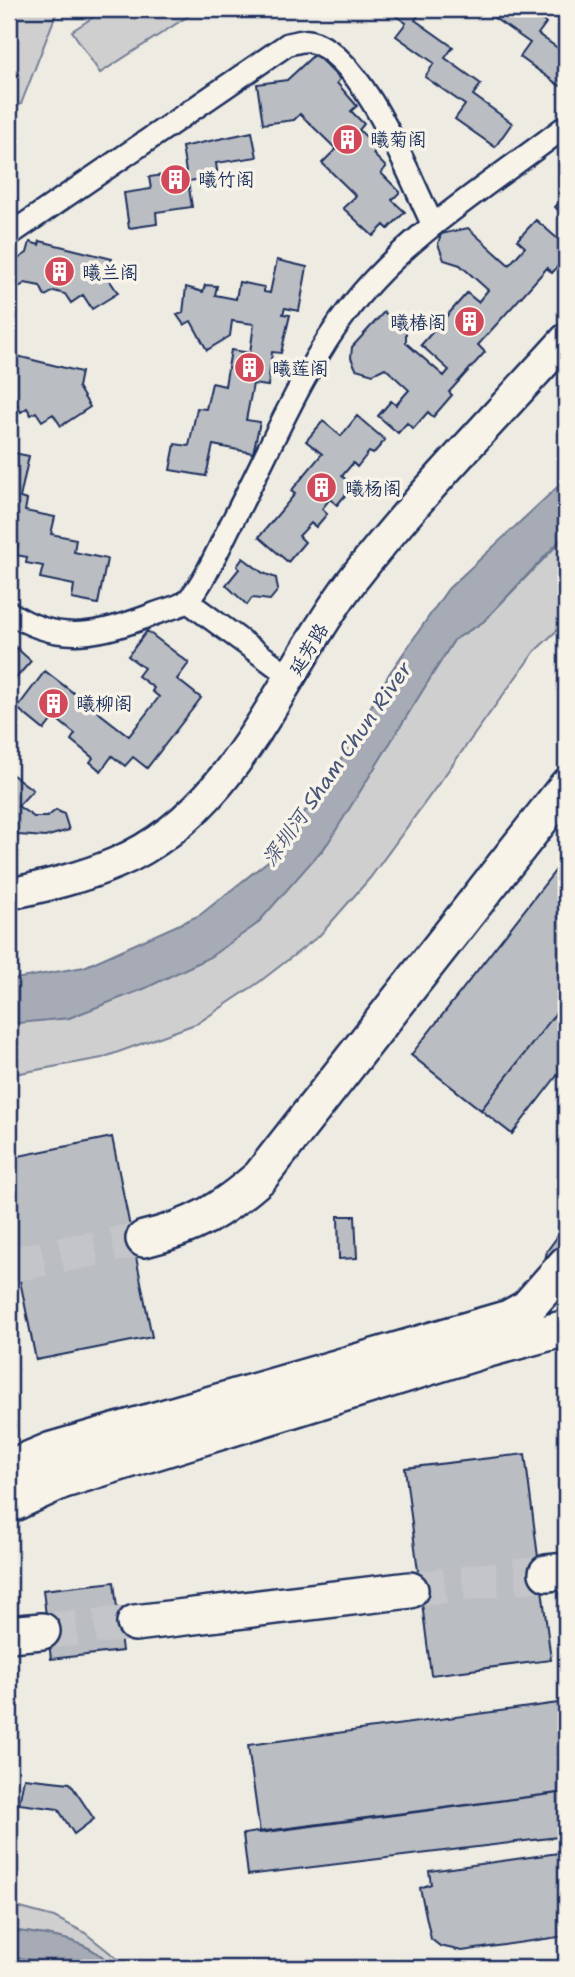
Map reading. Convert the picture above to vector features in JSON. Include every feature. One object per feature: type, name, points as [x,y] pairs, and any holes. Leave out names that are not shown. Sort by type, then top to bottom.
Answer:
[{"type":"highway","points":[[144,1239],[177,1231],[210,1217],[260,1177],[566,787]]},
{"type":"highway","points":[[9,1468],[52,1450],[509,1318],[527,1308],[566,1264]]},
{"type":"highway","points":[[9,1505],[61,1481],[481,1351],[566,1328]]},
{"type":"highway","points":[[135,1623],[410,1590]]},
{"type":"main road","name":"延芳路","points":[[9,894],[73,880],[118,862],[166,833],[204,800],[236,763],[332,610],[372,557],[566,340]]},
{"type":"street","points":[[9,235],[288,44],[307,40],[327,48],[348,64],[372,102],[432,223]]},
{"type":"street","points":[[9,612],[26,623],[79,634],[109,631],[187,601],[216,553],[326,341],[354,302],[432,223],[471,198],[566,126]]},
{"type":"street","points":[[187,601],[291,677]]},
{"type":"shaded area","points":[[9,9],[58,9],[21,104],[9,112]]},
{"type":"shaded area","points":[[106,9],[199,9],[100,73],[72,31]]},
{"type":"shaded area","points":[[566,479],[566,534],[483,622],[454,640],[328,843],[257,924],[210,957],[146,988],[69,1018],[9,1024],[9,980],[84,967],[200,915],[273,857],[344,755],[389,674],[448,589]]},
{"type":"shaded area","points":[[566,536],[566,622],[535,651],[370,878],[320,935],[258,983],[198,1023],[102,1058],[9,1075],[9,1023],[69,1018],[201,962],[323,850],[454,640],[483,622]]},
{"type":"shaded area","points":[[9,1905],[54,1917],[84,1932],[129,1968],[114,1968],[92,1950],[66,1939],[9,1930]]},
{"type":"shaded area","points":[[9,1930],[66,1939],[92,1950],[114,1968],[71,1968],[9,1956]]},
{"type":"building","points":[[386,9],[423,9],[415,20],[453,47],[445,58],[481,84],[473,95],[512,123],[495,147],[455,119],[465,105],[425,77],[434,63],[396,36],[406,23]]},
{"type":"building","points":[[495,9],[526,9],[546,23],[538,34],[566,54],[566,78],[560,86],[520,57],[530,43],[490,15]]},
{"type":"building","name":"曦菊阁","points":[[315,54],[340,79],[337,83],[357,106],[351,111],[364,124],[359,130],[378,148],[373,154],[386,167],[381,173],[400,192],[392,200],[405,212],[388,229],[384,225],[373,236],[343,208],[356,196],[322,163],[336,149],[300,114],[294,120],[263,124],[257,84],[287,80]]},
{"type":"building","name":"曦竹阁","points":[[252,132],[257,157],[216,163],[218,177],[188,181],[192,207],[156,212],[157,224],[129,228],[124,193],[151,189],[149,177],[186,172],[182,147]]},
{"type":"building","points":[[566,195],[566,218],[555,207]]},
{"type":"building","name":"曦椿阁","points":[[536,220],[566,246],[566,257],[552,273],[547,268],[478,345],[485,352],[449,392],[452,395],[433,417],[428,412],[413,429],[407,423],[398,433],[378,416],[391,401],[396,405],[409,390],[385,368],[373,374],[356,369],[351,358],[352,347],[384,312],[406,332],[406,343],[444,376],[449,370],[421,345],[467,293],[478,302],[488,290],[460,265],[444,260],[438,244],[441,234],[468,228],[509,265],[525,247],[517,240]]},
{"type":"building","name":"曦兰阁","points":[[40,241],[112,259],[108,278],[118,293],[92,309],[83,295],[71,303],[65,294],[54,291],[45,296],[40,286],[25,283],[9,294],[9,265],[27,253],[30,242],[39,245]]},
{"type":"building","name":"曦莲阁","points":[[277,260],[307,267],[299,311],[285,308],[283,314],[290,315],[281,353],[272,352],[268,386],[253,384],[246,420],[260,422],[253,453],[213,445],[206,476],[170,470],[175,444],[189,446],[197,408],[206,409],[212,383],[225,386],[231,350],[250,353],[254,324],[232,321],[230,336],[207,350],[191,321],[184,325],[177,315],[183,313],[186,287],[203,292],[205,285],[217,286],[215,295],[236,299],[239,282],[264,287],[264,292],[270,293]]},
{"type":"building","points":[[9,354],[81,372],[78,387],[90,407],[61,426],[53,414],[42,421],[36,412],[31,415],[27,408],[21,412],[15,402],[9,406]]},
{"type":"building","name":"曦杨阁","points":[[357,416],[385,440],[373,454],[369,452],[357,467],[353,463],[342,476],[353,486],[337,505],[330,499],[322,509],[327,514],[316,527],[311,523],[299,536],[305,542],[288,562],[259,537],[295,494],[291,491],[322,454],[306,441],[323,421],[341,436]]},
{"type":"building","points":[[9,452],[29,456],[20,498],[27,500],[25,511],[55,517],[51,534],[76,539],[74,552],[107,559],[98,604],[72,599],[74,585],[40,578],[43,566],[26,563],[27,557],[16,555],[18,544],[9,543]]},
{"type":"building","points":[[243,558],[263,573],[276,578],[278,590],[270,600],[252,598],[247,605],[226,585],[239,569],[237,566]]},
{"type":"building","name":"曦柳阁","points":[[147,631],[189,663],[177,679],[201,698],[147,768],[133,757],[125,766],[112,756],[101,771],[90,762],[93,758],[71,740],[75,734],[54,717],[44,730],[17,708],[45,671],[129,736],[159,697],[152,691],[154,688],[138,676],[144,668],[128,656]]},
{"type":"building","points":[[9,641],[31,661],[9,686]]},
{"type":"building","points":[[13,775],[33,790],[18,806],[34,817],[47,817],[56,810],[64,814],[69,830],[45,837],[19,835],[9,827],[9,797],[12,792],[9,782]]},
{"type":"building","points":[[566,857],[566,1000],[481,1110],[411,1055]]},
{"type":"building","points":[[566,1000],[566,1064],[512,1134],[481,1110]]},
{"type":"building","points":[[112,1137],[152,1337],[36,1360],[9,1226],[9,1158]]},
{"type":"building","points":[[338,1216],[355,1216],[357,1258],[339,1259]]},
{"type":"building","points":[[566,1225],[566,1276],[545,1260],[547,1251]]},
{"type":"building","points":[[525,1454],[551,1660],[431,1675],[405,1468]]},
{"type":"building","points":[[114,1582],[122,1651],[51,1659],[43,1590]]},
{"type":"building","points":[[566,1702],[566,1792],[260,1833],[248,1745]]},
{"type":"building","points":[[24,1778],[70,1783],[94,1819],[74,1834],[58,1809],[19,1804]]},
{"type":"building","points":[[566,1792],[566,1836],[248,1875],[243,1834]]},
{"type":"building","points":[[566,1852],[566,1936],[462,1951],[440,1946],[431,1939],[420,1888],[431,1884],[429,1871]]},
{"type":"tunnel","points":[[9,1265],[144,1239]]},
{"type":"tunnel","points":[[410,1590],[547,1573]]},
{"type":"tunnel","points":[[42,1631],[135,1623]]},
{"type":"place","name":"曦菊阁","points":[[347,139]]},
{"type":"place","name":"曦竹阁","points":[[175,179]]},
{"type":"place","name":"曦兰阁","points":[[59,272]]},
{"type":"place","name":"曦椿阁","points":[[470,322]]},
{"type":"place","name":"曦莲阁","points":[[249,368]]},
{"type":"place","name":"曦杨阁","points":[[322,488]]},
{"type":"place","name":"曦柳阁","points":[[53,703]]},
{"type":"water label","name":"深圳河 Sham Chun River","points":[[337,764]]}]
